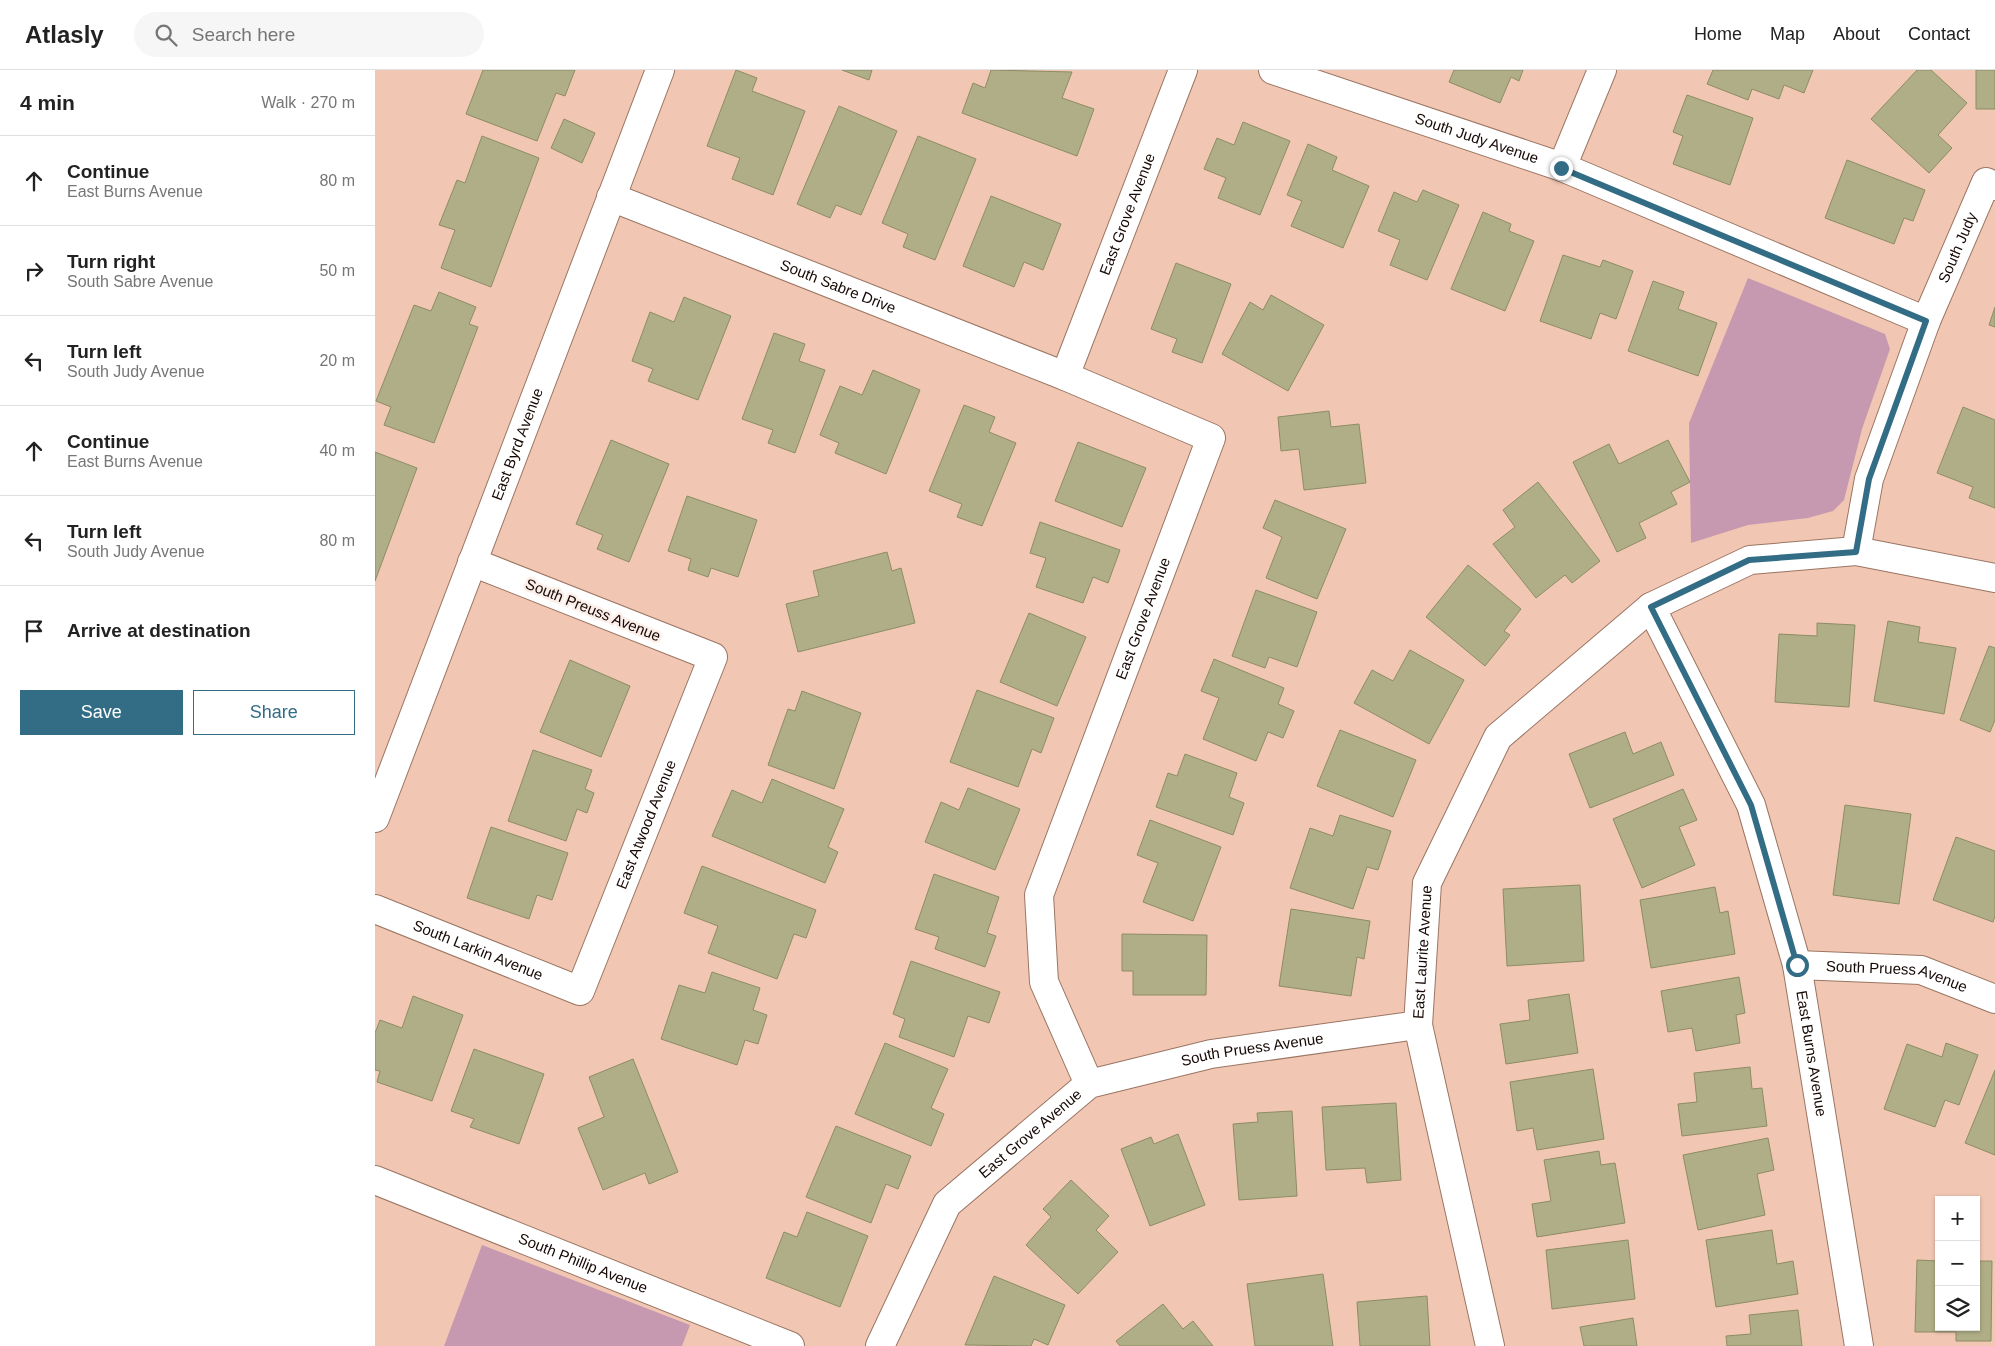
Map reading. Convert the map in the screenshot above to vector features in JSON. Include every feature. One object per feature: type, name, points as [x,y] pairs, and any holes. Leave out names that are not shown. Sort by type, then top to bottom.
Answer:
[{"type":"street","name":"East Byrd Avenue","points":[[375,818],[660,70]]},
{"type":"street","name":"East Grove Avenue","points":[[880,1346],[947,1204],[1089,1084],[1044,982],[1039,895],[1211,438],[1065,376],[1183,70]]},
{"type":"street","name":"South Judy Avenue","points":[[1273,70],[1561,168],[1926,321]]},
{"type":"street","points":[[1561,168],[1602,70]]},
{"type":"street","name":"South Judy","points":[[1926,321],[1987,182],[1995,186]]},
{"type":"street","name":"South Sabre Drive","points":[[611,197],[1065,376]]},
{"type":"street","points":[[1856,552],[1869,479],[1926,321]]},
{"type":"street","name":"East Laurite Avenue","points":[[1490,1346],[1418,1025],[1427,883],[1498,737],[1651,607],[1749,560],[1856,552],[1995,578]]},
{"type":"street","name":"South Preuss Avenue","points":[[472,562],[713,658]]},
{"type":"street","name":"East Burns Avenue","points":[[1651,607],[1751,805],[1797,965],[1859,1346]]},
{"type":"street","name":"East Atwood Avenue","points":[[580,991],[713,658]]},
{"type":"street","name":"South Larkin Avenue","points":[[375,910],[580,991]]},
{"type":"street","name":"South Pruess Avenue","points":[[1797,965],[1921,970],[1995,999]]},
{"type":"street","name":"South Pruess Avenue","points":[[1089,1084],[1211,1054],[1418,1025]]},
{"type":"street","name":"South Phillip Avenue","points":[[375,1180],[789,1346]]},
{"type":"shaded area","points":[[1748,278],[1885,334],[1890,349],[1862,429],[1844,500],[1833,511],[1808,518],[1748,525],[1691,543],[1689,423]]},
{"type":"shaded area","points":[[482,1245],[690,1325],[682,1346],[444,1346]]},
{"type":"building","points":[[483,70],[575,70],[565,96],[556,93],[537,141],[466,114]]},
{"type":"building","points":[[736,70],[757,78],[752,91],[805,111],[773,195],[732,179],[740,158],[707,146]]},
{"type":"building","points":[[842,70],[872,70],[869,80]]},
{"type":"building","points":[[991,70],[1072,72],[1062,98],[1094,109],[1077,156],[962,113],[973,83],[985,88]]},
{"type":"building","points":[[1454,70],[1523,70],[1519,81],[1511,77],[1500,103],[1449,82]]},
{"type":"building","points":[[1713,70],[1813,70],[1804,93],[1784,85],[1779,99],[1752,89],[1748,100],[1707,84]]},
{"type":"building","points":[[1917,70],[1931,70],[1967,103],[1938,135],[1952,148],[1929,173],[1871,119]]},
{"type":"building","points":[[1976,70],[1995,70],[1995,109],[1976,109]]},
{"type":"building","points":[[1687,95],[1753,118],[1730,185],[1673,164],[1683,136],[1673,132]]},
{"type":"building","points":[[839,106],[897,131],[861,215],[836,205],[830,218],[797,204]]},
{"type":"building","points":[[564,119],[595,133],[582,163],[551,148]]},
{"type":"building","points":[[1243,122],[1290,141],[1260,215],[1218,198],[1226,178],[1204,169],[1217,138],[1234,145]]},
{"type":"building","points":[[482,136],[539,158],[491,287],[441,268],[455,230],[439,225],[457,180],[465,183]]},
{"type":"building","points":[[918,136],[976,159],[935,260],[903,247],[908,234],[882,223]]},
{"type":"building","points":[[1308,144],[1337,157],[1332,170],[1369,186],[1343,248],[1291,226],[1302,201],[1287,195]]},
{"type":"building","points":[[1847,160],[1925,190],[1913,221],[1904,218],[1894,244],[1825,218]]},
{"type":"building","points":[[1423,190],[1459,205],[1427,280],[1390,265],[1400,240],[1378,231],[1394,192],[1417,202]]},
{"type":"building","points":[[991,196],[1061,224],[1043,270],[1024,262],[1014,287],[963,266]]},
{"type":"building","points":[[1483,212],[1511,224],[1509,231],[1534,241],[1505,311],[1451,289]]},
{"type":"building","points":[[1563,255],[1600,267],[1603,260],[1633,271],[1616,319],[1600,313],[1591,339],[1540,321]]},
{"type":"building","points":[[1176,263],[1231,284],[1202,363],[1172,352],[1177,339],[1151,329]]},
{"type":"building","points":[[1653,281],[1684,292],[1678,309],[1717,323],[1698,376],[1628,351]]},
{"type":"building","points":[[439,292],[476,307],[469,324],[478,327],[434,443],[384,425],[391,407],[376,401],[414,305],[431,311]]},
{"type":"building","points":[[1271,295],[1324,325],[1288,391],[1222,354],[1250,302],[1263,310]]},
{"type":"building","points":[[684,297],[731,316],[698,400],[648,381],[653,369],[632,361],[650,312],[674,322]]},
{"type":"building","points":[[1995,307],[1995,327],[1989,325]]},
{"type":"building","points":[[774,333],[805,344],[799,361],[825,370],[795,453],[768,443],[773,430],[742,419]]},
{"type":"building","points":[[873,370],[920,390],[886,474],[835,453],[839,443],[820,435],[840,386],[862,395]]},
{"type":"building","points":[[964,405],[995,417],[989,432],[1016,443],[982,526],[957,517],[962,504],[929,491]]},
{"type":"building","points":[[1963,407],[1995,420],[1995,508],[1969,498],[1973,487],[1937,473]]},
{"type":"building","points":[[1329,411],[1331,427],[1359,424],[1366,483],[1304,490],[1299,449],[1281,451],[1278,417]]},
{"type":"building","points":[[611,440],[669,464],[629,562],[597,549],[603,535],[576,524]]},
{"type":"building","points":[[1668,440],[1690,482],[1671,492],[1677,504],[1639,523],[1646,538],[1617,552],[1573,462],[1609,444],[1619,464]]},
{"type":"building","points":[[1078,442],[1146,468],[1122,527],[1055,501]]},
{"type":"building","points":[[375,452],[417,468],[375,581]]},
{"type":"building","points":[[1538,482],[1600,561],[1572,583],[1565,575],[1536,598],[1493,544],[1515,527],[1503,510]]},
{"type":"building","points":[[687,496],[757,520],[738,577],[711,568],[708,577],[688,570],[691,559],[668,551]]},
{"type":"building","points":[[1275,500],[1346,529],[1317,599],[1266,578],[1282,537],[1263,528]]},
{"type":"building","points":[[1040,522],[1120,550],[1108,583],[1093,577],[1083,603],[1036,587],[1046,558],[1030,553]]},
{"type":"building","points":[[887,552],[892,571],[901,568],[915,623],[798,652],[786,604],[819,596],[813,571]]},
{"type":"building","points":[[1468,565],[1521,609],[1504,631],[1510,635],[1485,666],[1426,617]]},
{"type":"building","points":[[1256,590],[1317,612],[1297,667],[1269,657],[1265,668],[1232,656]]},
{"type":"building","points":[[1029,613],[1086,637],[1057,706],[1000,682]]},
{"type":"building","points":[[1888,621],[1920,627],[1918,642],[1956,648],[1944,714],[1874,701]]},
{"type":"building","points":[[1817,623],[1855,625],[1849,707],[1775,702],[1779,634],[1817,636]]},
{"type":"building","points":[[1989,646],[1995,648],[1995,720],[1990,732],[1960,720]]},
{"type":"building","points":[[1410,650],[1464,680],[1429,744],[1354,703],[1372,670],[1393,681]]},
{"type":"building","points":[[1214,659],[1284,688],[1278,704],[1294,711],[1283,738],[1268,732],[1256,761],[1203,739],[1219,698],[1201,691]]},
{"type":"building","points":[[570,660],[630,686],[601,757],[540,732]]},
{"type":"building","points":[[977,690],[1054,718],[1041,753],[1032,749],[1018,787],[950,762]]},
{"type":"building","points":[[802,691],[861,713],[834,789],[768,765],[788,709],[795,711]]},
{"type":"building","points":[[1340,730],[1416,760],[1393,817],[1317,786]]},
{"type":"building","points":[[1625,732],[1633,754],[1661,742],[1674,775],[1590,808],[1569,754]]},
{"type":"building","points":[[533,750],[592,770],[585,789],[594,793],[587,813],[577,809],[566,841],[508,821]]},
{"type":"building","points":[[1185,754],[1237,773],[1229,797],[1244,803],[1233,835],[1156,807],[1168,773],[1177,776]]},
{"type":"building","points":[[772,779],[844,809],[828,847],[838,852],[825,883],[712,836],[732,790],[762,803]]},
{"type":"building","points":[[968,788],[1020,809],[995,870],[925,842],[941,802],[959,810]]},
{"type":"building","points":[[1683,789],[1697,820],[1679,827],[1695,865],[1642,888],[1613,819]]},
{"type":"building","points":[[1845,805],[1911,814],[1899,904],[1833,895]]},
{"type":"building","points":[[1340,815],[1391,831],[1378,870],[1367,867],[1353,909],[1290,888],[1310,828],[1333,836]]},
{"type":"building","points":[[1150,820],[1221,847],[1193,921],[1143,902],[1158,863],[1137,855]]},
{"type":"building","points":[[491,827],[568,853],[552,900],[537,895],[529,919],[467,898]]},
{"type":"building","points":[[1956,837],[1995,851],[1995,916],[1993,922],[1933,900]]},
{"type":"building","points":[[702,866],[816,910],[806,938],[794,934],[777,979],[708,953],[718,926],[684,913]]},
{"type":"building","points":[[934,874],[999,897],[987,933],[996,936],[985,967],[935,949],[939,937],[915,929]]},
{"type":"building","points":[[1580,885],[1584,961],[1507,966],[1503,889]]},
{"type":"building","points":[[1715,887],[1720,913],[1728,911],[1735,954],[1651,968],[1640,900]]},
{"type":"building","points":[[1291,909],[1370,921],[1364,959],[1357,957],[1351,996],[1279,986]]},
{"type":"building","points":[[1122,934],[1207,935],[1206,995],[1133,995],[1133,971],[1122,971]]},
{"type":"building","points":[[911,961],[1000,992],[989,1023],[968,1016],[954,1057],[899,1037],[905,1019],[893,1014]]},
{"type":"building","points":[[712,972],[760,988],[753,1010],[767,1015],[758,1044],[745,1040],[737,1065],[661,1039],[679,985],[705,993]]},
{"type":"building","points":[[1739,977],[1745,1013],[1736,1015],[1740,1043],[1696,1051],[1692,1028],[1668,1032],[1661,991]]},
{"type":"building","points":[[1569,994],[1578,1053],[1506,1064],[1500,1024],[1530,1020],[1528,1000]]},
{"type":"building","points":[[413,996],[463,1015],[432,1101],[377,1082],[380,1071],[375,1070],[375,1033],[380,1020],[402,1028]]},
{"type":"building","points":[[885,1043],[948,1069],[931,1108],[944,1114],[931,1146],[855,1114]]},
{"type":"building","points":[[1946,1043],[1978,1055],[1959,1105],[1945,1100],[1935,1127],[1884,1109],[1907,1044],[1942,1057]]},
{"type":"building","points":[[474,1049],[544,1074],[519,1144],[470,1127],[474,1119],[451,1111]]},
{"type":"building","points":[[633,1059],[678,1172],[649,1184],[645,1173],[603,1190],[578,1128],[604,1117],[589,1077]]},
{"type":"building","points":[[1750,1067],[1752,1089],[1762,1088],[1767,1126],[1682,1136],[1678,1104],[1697,1102],[1694,1073]]},
{"type":"building","points":[[1593,1069],[1604,1139],[1537,1150],[1533,1128],[1517,1131],[1510,1082]]},
{"type":"building","points":[[1995,1070],[1995,1155],[1965,1143]]},
{"type":"building","points":[[1396,1103],[1401,1180],[1367,1183],[1365,1168],[1326,1170],[1322,1107]]},
{"type":"building","points":[[1292,1111],[1297,1196],[1239,1200],[1233,1124],[1258,1122],[1257,1113]]},
{"type":"building","points":[[836,1126],[911,1156],[898,1189],[886,1184],[871,1223],[806,1197]]},
{"type":"building","points":[[1178,1134],[1205,1205],[1150,1226],[1121,1149],[1151,1137],[1154,1144]]},
{"type":"building","points":[[1768,1138],[1774,1170],[1757,1174],[1765,1215],[1698,1230],[1683,1155]]},
{"type":"building","points":[[1599,1151],[1601,1165],[1615,1163],[1625,1223],[1537,1237],[1532,1204],[1551,1201],[1544,1160]]},
{"type":"building","points":[[1071,1180],[1109,1216],[1096,1230],[1118,1252],[1078,1294],[1026,1245],[1051,1217],[1043,1209]]},
{"type":"building","points":[[807,1212],[868,1236],[840,1307],[766,1278],[784,1232],[797,1237]]},
{"type":"building","points":[[1772,1230],[1777,1264],[1793,1261],[1798,1294],[1716,1307],[1706,1240]]},
{"type":"building","points":[[1628,1240],[1635,1299],[1552,1309],[1546,1250]]},
{"type":"building","points":[[1917,1260],[1935,1261],[1935,1331],[1980,1331],[1980,1261],[1992,1261],[1991,1341],[1956,1341],[1956,1332],[1915,1332]]},
{"type":"building","points":[[1323,1274],[1333,1346],[1255,1346],[1247,1284]]},
{"type":"building","points":[[994,1276],[1065,1305],[1048,1345],[1034,1339],[1031,1346],[965,1345]]},
{"type":"building","points":[[1427,1296],[1430,1346],[1360,1346],[1357,1302]]},
{"type":"building","points":[[1163,1304],[1183,1329],[1193,1321],[1213,1346],[1120,1346],[1116,1341]]},
{"type":"building","points":[[1798,1310],[1802,1346],[1727,1346],[1726,1336],[1751,1334],[1749,1315]]},
{"type":"building","points":[[1633,1318],[1637,1346],[1584,1346],[1580,1327]]},
{"type":"route","points":[[1561,168],[1926,321],[1869,479],[1856,552],[1749,560],[1651,607],[1751,805],[1797,965]]}]
